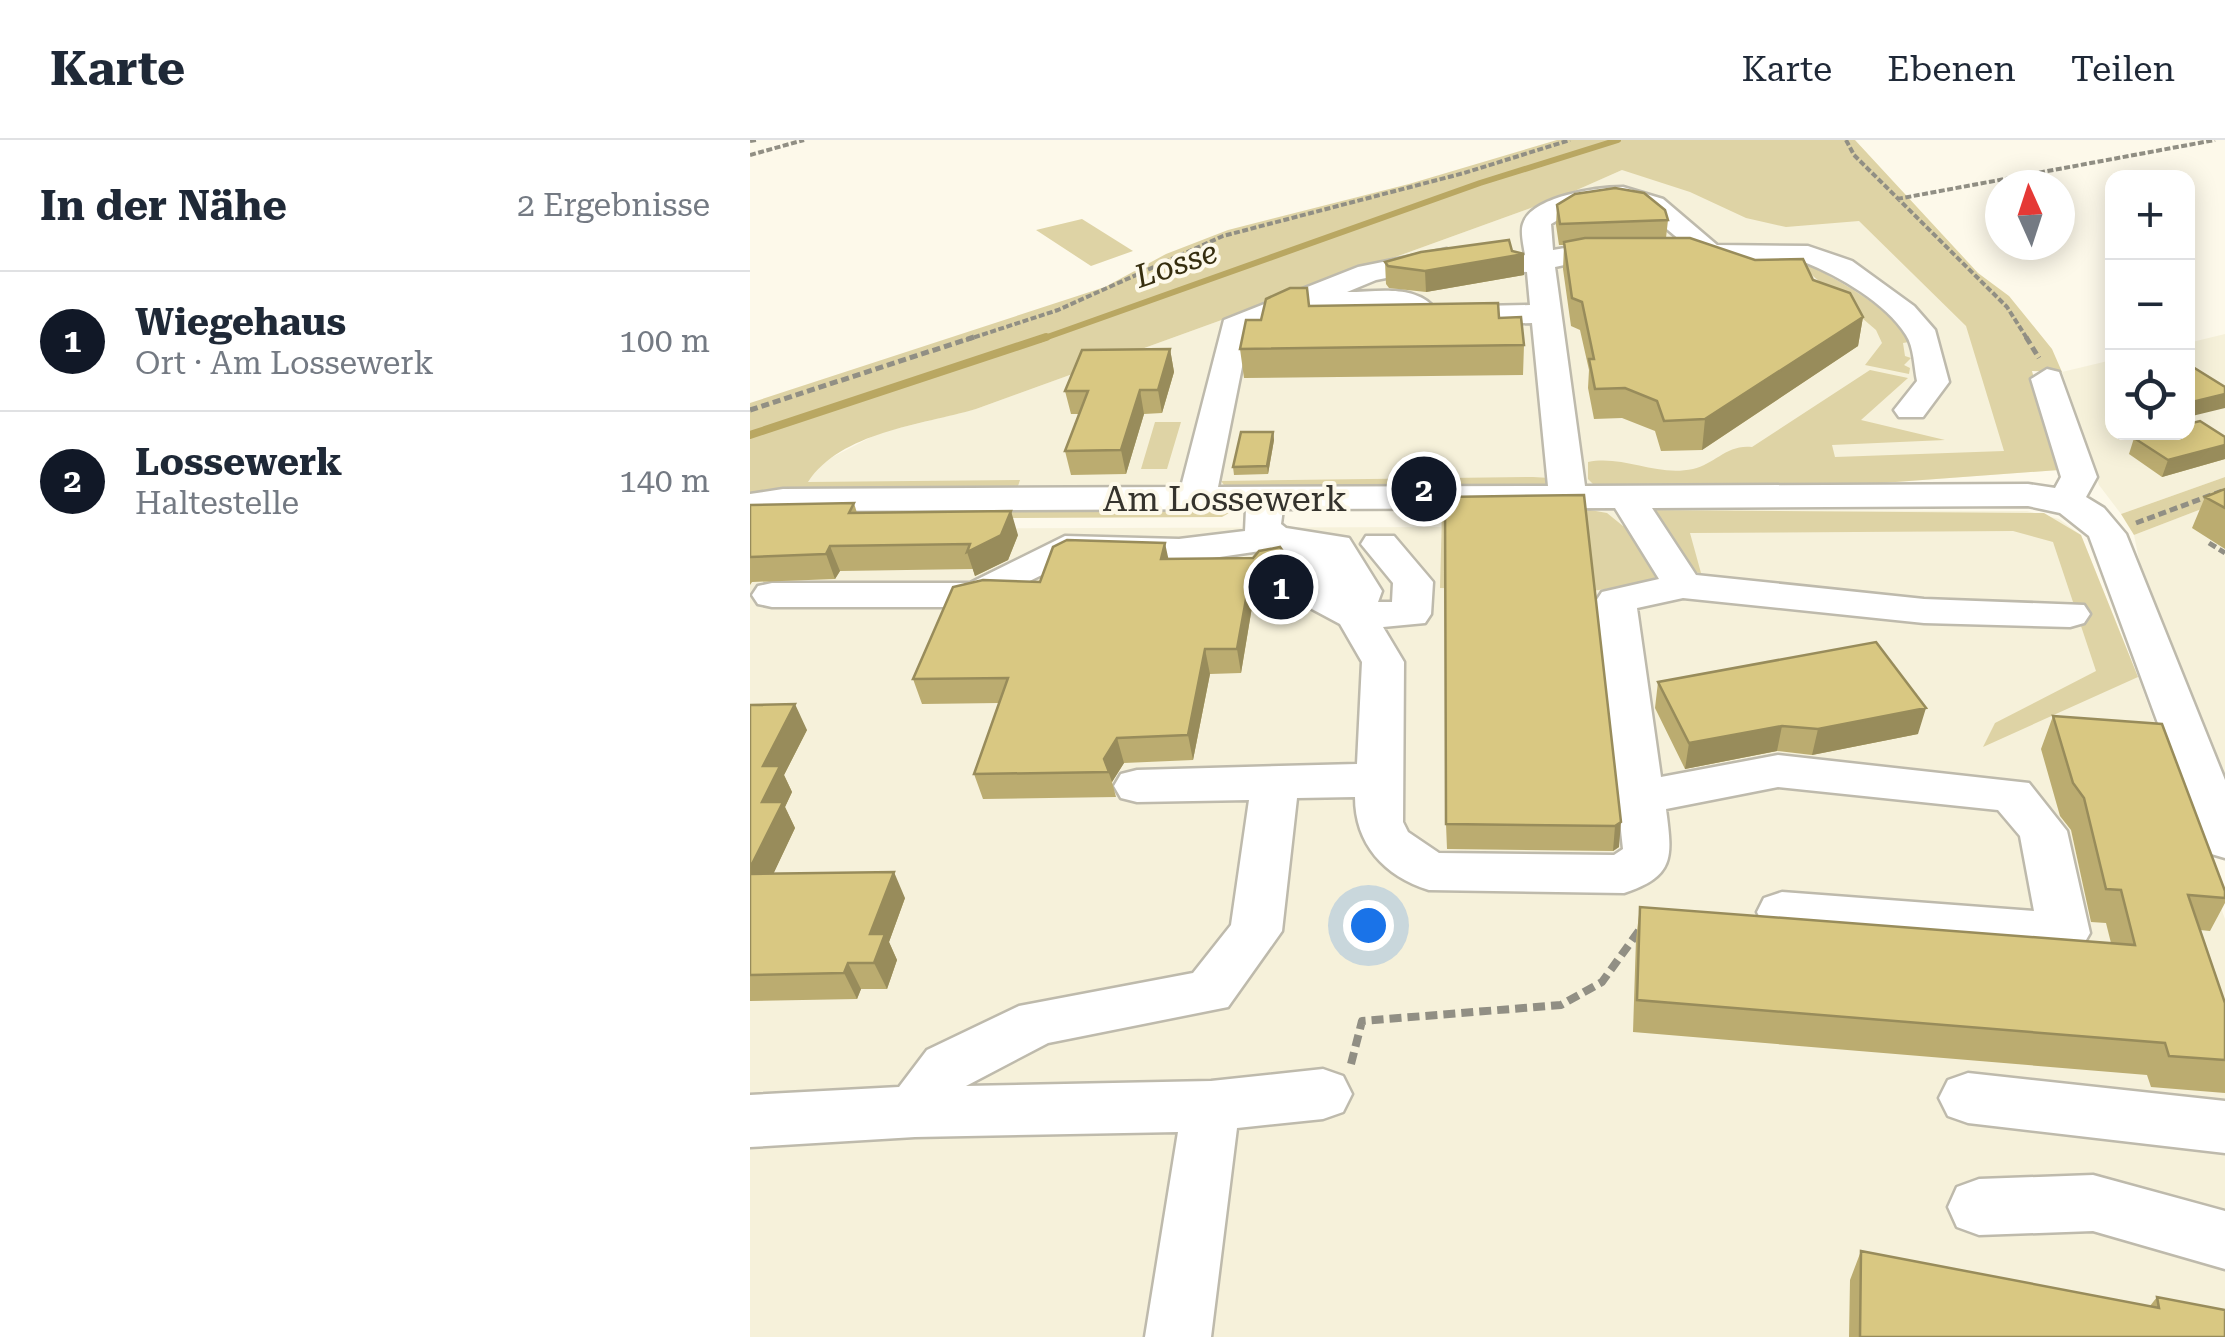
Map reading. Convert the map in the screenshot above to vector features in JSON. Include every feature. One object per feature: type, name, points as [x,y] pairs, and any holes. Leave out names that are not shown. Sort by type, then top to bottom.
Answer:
[{"type":"street","points":[[1515,255],[1548,209],[1627,192],[1671,213],[1708,252]]},
{"type":"street","points":[[1183,499],[1210,436],[1235,327],[1293,301],[1389,267],[1583,252],[1808,254],[1842,267],[1903,312],[1924,337],[1933,382],[1911,410]]},
{"type":"street","points":[[1515,255],[1546,314],[1568,498]]},
{"type":"street","points":[[1293,301],[1406,300],[1416,304],[1426,316],[1546,314]]},
{"type":"street","points":[[2047,379],[2079,477],[2067,500],[2092,516],[2107,534],[2225,840]]},
{"type":"street","name":"Am Lossewerk","points":[[750,505],[782,500],[1183,499],[1279,525],[1326,498],[2028,495],[2067,500]]},
{"type":"street","points":[[772,594],[977,595],[1066,548],[1179,551],[1279,525],[1326,498]]},
{"type":"street","points":[[1626,498],[1682,586]]},
{"type":"street","points":[[750,524],[1279,525]]},
{"type":"street","points":[[1279,525],[1354,615],[1383,662],[1379,822],[1390,844],[1428,871],[1624,874],[1648,856],[1616,601],[1682,586],[1924,611],[2070,614]]},
{"type":"street","points":[[1354,615],[1411,614],[1413,582],[1380,544]]},
{"type":"street","points":[[1641,797],[1778,771],[2012,794],[2043,831],[2064,932],[1782,912]]},
{"type":"street","points":[[1137,786],[1380,780]]},
{"type":"street","points":[[915,1112],[948,1067],[1038,1022],[1210,992],[1256,932],[1275,783]]},
{"type":"street","points":[[750,1121],[915,1112],[1211,1106],[1323,1094]]},
{"type":"street","points":[[1968,1098],[2225,1127]]},
{"type":"street","points":[[1178,1337],[1211,1106]]},
{"type":"street","points":[[1978,1206],[2092,1203],[2225,1240]]},
{"type":"path","points":[[750,154],[804,140]]},
{"type":"path","points":[[750,410],[1058,310],[1223,236],[1464,173],[1570,140]]},
{"type":"path","points":[[1846,140],[1854,155],[2024,327],[2047,379]]},
{"type":"path","points":[[1897,199],[2215,140]]},
{"type":"path","points":[[2107,534],[2225,490]]},
{"type":"path","points":[[2209,543],[2225,552]]},
{"type":"path","points":[[1323,1094],[1346,1084],[1362,1021],[1562,1005],[1602,982],[1648,918],[1609,886],[1606,874]]},
{"type":"shaded area","points":[[1557,140],[1855,140],[1978,273],[2009,296],[2052,349],[2062,372],[2032,371],[2059,470],[1855,485],[1594,485],[1588,479],[1588,462],[1614,461],[1679,471],[1701,466],[1735,448],[1752,447],[1870,370],[1908,378],[1861,420],[1945,440],[1832,445],[1835,457],[2004,451],[1966,326],[1859,221],[1786,227],[1746,218],[1690,192],[1622,170],[1561,197],[976,409],[861,441],[822,465],[808,482],[1020,480],[1017,489],[750,492],[750,403],[1105,287],[1166,254],[1228,230],[1409,184]]},
{"type":"shaded area","points":[[1622,170],[1884,197],[2059,470],[1855,485],[796,486],[819,464],[879,433],[976,409],[1561,197]]},
{"type":"shaded area","points":[[1082,219],[1133,251],[1091,266],[1036,230]]},
{"type":"shaded area","points":[[1792,258],[1839,282],[1889,316],[1909,342],[1903,343],[1905,356],[1911,358],[1904,365],[1910,368],[1909,374],[1865,365],[1882,343],[1876,330]]},
{"type":"shaded area","points":[[2225,334],[2225,477],[2121,514],[2099,485],[2062,372],[2105,362],[2105,440],[2195,440],[2195,341]]},
{"type":"shaded area","points":[[1155,422],[1181,422],[1167,469],[1141,469]]},
{"type":"shaded area","points":[[2225,477],[2225,500],[2134,535],[2121,514]]},
{"type":"shaded area","points":[[1550,478],[1550,482],[1535,489],[1227,489],[1221,481]]},
{"type":"shaded area","points":[[2225,500],[2225,795],[2144,584],[2134,535]]},
{"type":"shaded area","points":[[1585,509],[1607,513],[1623,526],[1629,524],[1661,576],[1659,581],[1592,591],[1440,588],[1442,514],[1446,510]]},
{"type":"shaded area","points":[[1651,510],[2044,513],[2081,535],[2138,677],[1983,747],[1995,723],[2096,671],[2053,542],[2013,531],[1690,533],[1701,573],[1690,572]]},
{"type":"shaded area","points":[[796,511],[1229,513],[1222,517],[756,519]]},
{"type":"shaded area","points":[[2027,511],[2059,519],[2081,535],[2138,677],[2225,919],[2225,1337],[750,1337],[750,529],[1441,527],[1442,514]]},
{"type":"building","points":[[1615,188],[1644,193],[1665,210],[1668,220],[1560,224],[1557,205],[1575,194]]},
{"type":"building","points":[[1585,238],[1690,238],[1755,260],[1803,259],[1813,280],[1850,293],[1863,317],[1705,419],[1664,421],[1657,401],[1625,388],[1595,389],[1589,359],[1594,359],[1582,302],[1572,298],[1564,242]]},
{"type":"building","points":[[1509,240],[1512,251],[1524,254],[1425,271],[1388,266],[1385,262],[1421,252]]},
{"type":"building","points":[[1290,288],[1307,288],[1309,306],[1498,303],[1499,318],[1521,317],[1524,345],[1240,349],[1246,320],[1261,320],[1266,299]]},
{"type":"building","points":[[1170,349],[1158,390],[1140,390],[1121,450],[1065,451],[1088,391],[1065,391],[1082,350]]},
{"type":"building","points":[[2195,368],[2225,387],[2225,394],[2195,401]]},
{"type":"building","points":[[2200,421],[2225,437],[2225,445],[2168,460],[2137,440],[2195,440],[2195,422]]},
{"type":"building","points":[[1241,432],[1273,432],[1267,466],[1233,467]]},
{"type":"building","points":[[2225,489],[2225,508],[2205,497]]},
{"type":"building","points":[[1584,495],[1621,822],[1615,826],[1446,824],[1445,497]]},
{"type":"building","points":[[854,503],[849,513],[1011,511],[1001,535],[967,552],[970,544],[830,546],[826,554],[750,557],[750,505]]},
{"type":"building","points":[[1067,540],[1165,543],[1161,559],[1253,558],[1259,551],[1280,547],[1298,573],[1275,581],[1250,577],[1237,649],[1205,649],[1188,735],[1117,738],[1104,759],[1109,772],[974,774],[1008,678],[913,679],[953,587],[983,580],[1040,582],[1053,547]]},
{"type":"building","points":[[1876,642],[1926,708],[1818,729],[1782,726],[1689,743],[1658,682]]},
{"type":"building","points":[[795,704],[763,766],[780,766],[762,802],[783,802],[750,868],[750,705]]},
{"type":"building","points":[[2053,716],[2162,724],[2225,891],[2225,898],[2188,895],[2225,1003],[2225,1060],[2169,1056],[2165,1043],[1637,1000],[1640,907],[2135,945],[2121,890],[2106,889],[2084,798],[2073,783]]},
{"type":"building","points":[[894,872],[870,934],[885,934],[874,963],[848,963],[844,973],[750,975],[750,874]]},
{"type":"building","points":[[1861,1251],[2159,1308],[2157,1297],[2225,1310],[2225,1337],[1860,1337]]},
{"type":"waterway","name":"Losse","points":[[1039,340],[1480,183],[1618,140]]},
{"type":"waterway","name":"Losse","points":[[750,435],[1046,337]]},
{"type":"place","name":"Lossewerk","points":[[1424,489]]},
{"type":"place","name":"Wiegehaus","points":[[1281,587]]}]
